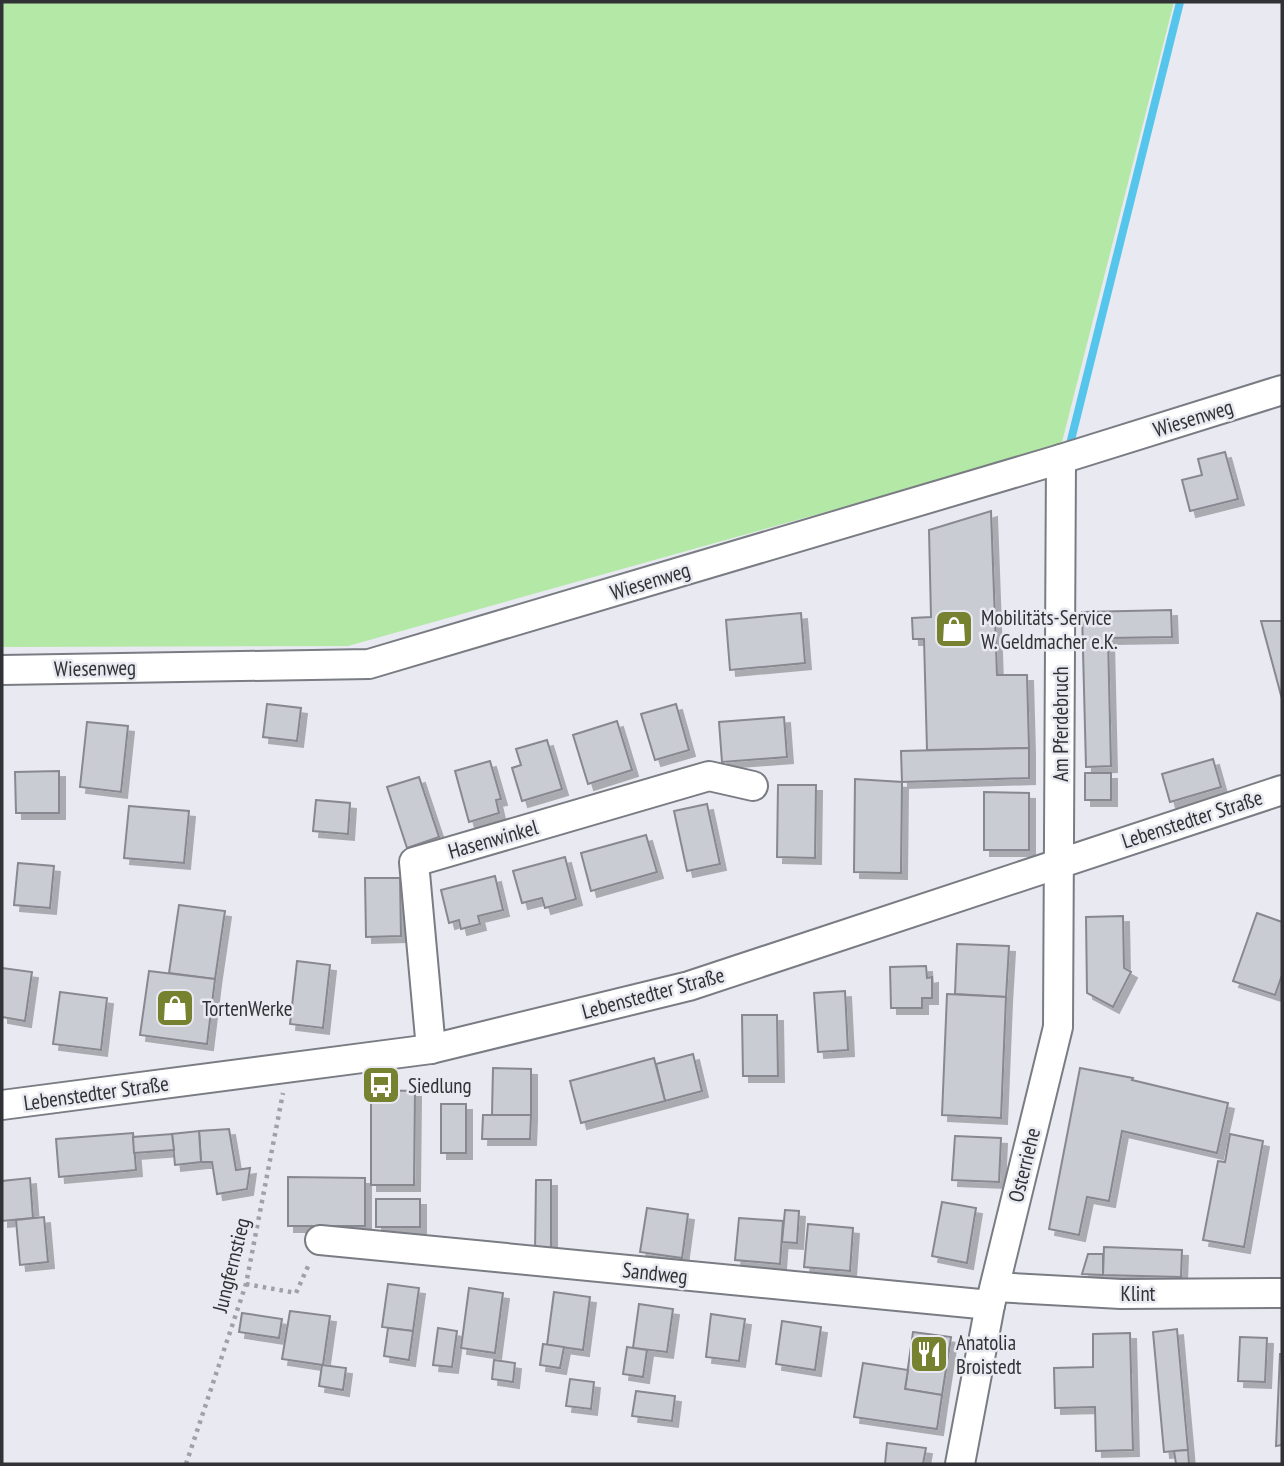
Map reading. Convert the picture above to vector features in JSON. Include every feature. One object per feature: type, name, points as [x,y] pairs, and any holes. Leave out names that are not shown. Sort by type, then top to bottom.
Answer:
[{"type":"street","name":"Wiesenweg","points":[[2,670],[369,664],[1061,459],[1282,390]]},
{"type":"street","name":"Am Pferdebruch","points":[[1060,863],[1061,459]]},
{"type":"street","name":"Hasenwinkel","points":[[431,1049],[414,862],[709,776],[753,786]]},
{"type":"street","name":"Lebenstedter Straße","points":[[2,1105],[431,1049],[690,986],[1282,790]]},
{"type":"street","name":"Osterriehe","points":[[960,1464],[992,1296],[1058,1027],[1060,863]]},
{"type":"street","name":"Sandweg","points":[[320,1240],[992,1296]]},
{"type":"street","name":"Klint","points":[[992,1296],[1282,1293]]},
{"type":"path","name":"Jungfernstieg","points":[[186,1464],[246,1284],[289,1068]]},
{"type":"path","points":[[246,1284],[296,1293]]},
{"type":"green space","points":[[2,2],[1174,2],[1061,446],[348,646],[2,647]]},
{"type":"building","points":[[1225,452],[1238,499],[1190,511],[1182,480],[1202,475],[1198,459]]},
{"type":"building","name":"Mobilitäts-Service W. Geldmacher e.K.","points":[[991,511],[997,675],[1027,675],[1029,748],[927,750],[924,639],[913,639],[912,618],[931,617],[929,530]]},
{"type":"building","points":[[1171,610],[1172,637],[1108,638],[1111,766],[1086,767],[1082,612]]},
{"type":"building","points":[[801,613],[805,663],[730,670],[726,620]]},
{"type":"building","points":[[1261,621],[1282,621],[1282,699]]},
{"type":"building","points":[[267,704],[301,708],[297,741],[263,737]]},
{"type":"building","points":[[676,704],[689,750],[655,760],[641,714]]},
{"type":"building","points":[[784,717],[787,757],[722,762],[719,722]]},
{"type":"building","points":[[617,721],[632,770],[588,784],[573,735]]},
{"type":"building","points":[[87,722],[128,726],[121,792],[80,787]]},
{"type":"building","points":[[547,740],[562,789],[522,801],[512,768],[521,765],[516,749]]},
{"type":"building","points":[[1029,748],[1029,778],[902,782],[901,751]]},
{"type":"building","points":[[1213,759],[1221,787],[1170,802],[1162,774]]},
{"type":"building","points":[[490,761],[501,799],[496,800],[499,813],[469,822],[455,771]]},
{"type":"building","points":[[59,771],[59,813],[16,813],[15,772]]},
{"type":"building","points":[[1085,773],[1111,773],[1111,800],[1085,800]]},
{"type":"building","points":[[419,777],[439,837],[407,848],[387,787]]},
{"type":"building","points":[[855,779],[902,782],[901,873],[854,872]]},
{"type":"building","points":[[778,785],[816,785],[815,858],[777,857]]},
{"type":"building","points":[[984,792],[1029,793],[1029,850],[984,850]]},
{"type":"building","points":[[316,800],[350,803],[348,834],[313,831]]},
{"type":"building","points":[[707,804],[720,864],[687,871],[674,811]]},
{"type":"building","points":[[129,806],[189,811],[184,863],[124,858]]},
{"type":"building","points":[[646,835],[657,872],[591,891],[581,853]]},
{"type":"building","points":[[565,857],[576,899],[545,908],[542,898],[522,903],[513,871]]},
{"type":"building","points":[[18,863],[54,866],[50,908],[14,905]]},
{"type":"building","points":[[495,876],[503,910],[478,916],[480,924],[461,929],[459,920],[449,923],[441,890]]},
{"type":"building","points":[[365,878],[400,878],[401,936],[366,937]]},
{"type":"building","points":[[179,905],[225,911],[215,979],[169,973]]},
{"type":"building","points":[[1257,913],[1282,922],[1282,975],[1275,995],[1233,981]]},
{"type":"building","points":[[1123,916],[1124,968],[1131,972],[1113,1007],[1087,993],[1086,917]]},
{"type":"building","points":[[957,944],[1009,946],[1006,997],[955,994]]},
{"type":"building","points":[[297,961],[330,965],[323,1028],[290,1024]]},
{"type":"building","points":[[926,966],[927,978],[932,977],[932,998],[922,998],[922,1008],[891,1008],[890,967]]},
{"type":"building","points":[[2,968],[32,972],[25,1021],[2,1017]]},
{"type":"building","points":[[149,971],[215,979],[207,1044],[140,1035]]},
{"type":"building","points":[[845,991],[848,1050],[818,1052],[814,993]]},
{"type":"building","points":[[60,992],[107,998],[101,1050],[53,1044]]},
{"type":"building","points":[[947,994],[1006,997],[1001,1118],[942,1115]]},
{"type":"building","points":[[742,1015],[777,1015],[778,1076],[743,1076]]},
{"type":"building","points":[[693,1054],[702,1091],[665,1101],[656,1064]]},
{"type":"building","points":[[654,1058],[665,1101],[581,1123],[570,1081]]},
{"type":"building","points":[[493,1068],[531,1069],[531,1115],[492,1115]]},
{"type":"building","points":[[1080,1068],[1133,1078],[1132,1080],[1228,1103],[1217,1153],[1122,1131],[1109,1201],[1087,1197],[1079,1235],[1049,1229]]},
{"type":"building","points":[[371,1090],[415,1091],[414,1185],[371,1185]]},
{"type":"building","points":[[441,1104],[466,1104],[466,1153],[441,1153]]},
{"type":"building","points":[[483,1115],[531,1115],[530,1139],[482,1139]]},
{"type":"building","points":[[229,1129],[236,1170],[250,1168],[247,1189],[217,1194],[212,1162],[201,1162],[199,1131]]},
{"type":"building","points":[[199,1131],[201,1162],[175,1165],[172,1134]]},
{"type":"building","points":[[133,1133],[136,1170],[59,1177],[56,1139]]},
{"type":"building","points":[[172,1134],[174,1150],[134,1153],[133,1137]]},
{"type":"building","points":[[1230,1134],[1263,1141],[1244,1247],[1203,1240],[1218,1161],[1225,1162]]},
{"type":"building","points":[[955,1136],[1001,1138],[999,1182],[952,1180]]},
{"type":"building","points":[[288,1177],[365,1178],[365,1226],[288,1226]]},
{"type":"building","points":[[30,1178],[33,1218],[2,1221],[2,1181]]},
{"type":"building","points":[[536,1180],[551,1180],[551,1254],[535,1253]]},
{"type":"building","points":[[376,1199],[420,1199],[420,1227],[376,1227]]},
{"type":"building","points":[[942,1202],[976,1208],[967,1263],[932,1256]]},
{"type":"building","points":[[647,1208],[688,1214],[682,1258],[640,1252]]},
{"type":"building","points":[[785,1210],[799,1211],[797,1243],[782,1242]]},
{"type":"building","points":[[44,1217],[48,1262],[20,1265],[16,1220]]},
{"type":"building","points":[[739,1218],[783,1221],[780,1264],[735,1260]]},
{"type":"building","points":[[808,1224],[853,1228],[850,1271],[804,1267]]},
{"type":"building","points":[[1104,1247],[1182,1250],[1181,1277],[1103,1275]]},
{"type":"building","points":[[1088,1254],[1103,1254],[1103,1275],[1082,1274]]},
{"type":"building","points":[[388,1284],[419,1288],[413,1331],[382,1327]]},
{"type":"building","points":[[469,1288],[503,1293],[495,1353],[461,1348]]},
{"type":"building","points":[[554,1292],[590,1297],[583,1350],[547,1345]]},
{"type":"building","points":[[639,1304],[673,1309],[667,1352],[633,1348]]},
{"type":"building","points":[[290,1311],[330,1316],[323,1365],[282,1359]]},
{"type":"building","points":[[242,1313],[282,1319],[279,1338],[239,1332]]},
{"type":"building","points":[[711,1314],[745,1319],[739,1361],[706,1357]]},
{"type":"building","points":[[782,1321],[821,1327],[815,1370],[776,1364]]},
{"type":"building","points":[[388,1328],[413,1331],[409,1360],[384,1356]]},
{"type":"building","points":[[438,1328],[457,1331],[452,1367],[433,1365]]},
{"type":"building","points":[[1177,1329],[1188,1450],[1164,1452],[1153,1332]]},
{"type":"building","name":"Anatolia Broistedt","points":[[913,1332],[951,1337],[942,1395],[905,1389]]},
{"type":"building","points":[[1130,1333],[1133,1450],[1096,1451],[1095,1407],[1055,1408],[1054,1368],[1093,1367],[1093,1334]]},
{"type":"building","points":[[1240,1337],[1267,1338],[1265,1382],[1238,1381]]},
{"type":"building","points":[[543,1344],[564,1347],[560,1368],[540,1365]]},
{"type":"building","points":[[627,1347],[647,1350],[643,1377],[623,1374]]},
{"type":"building","points":[[1280,1354],[1282,1445],[1276,1446]]},
{"type":"building","points":[[494,1360],[515,1363],[513,1382],[492,1379]]},
{"type":"building","points":[[863,1363],[908,1370],[905,1389],[942,1395],[937,1429],[854,1417]]},
{"type":"building","points":[[322,1365],[346,1368],[343,1390],[319,1386]]},
{"type":"building","points":[[570,1379],[594,1382],[591,1409],[566,1406]]},
{"type":"building","points":[[636,1391],[675,1396],[672,1421],[632,1416]]},
{"type":"building","points":[[887,1443],[926,1448],[923,1464],[885,1464]]},
{"type":"building","points":[[1188,1450],[1189,1464],[1176,1464],[1174,1451]]},
{"type":"waterway","points":[[1070,444],[1180,2]]},
{"type":"place","name":"Mobilitäts-Service W. Geldmacher e.K.","points":[[954,629]]},
{"type":"place","name":"TortenWerke","points":[[175,1008]]},
{"type":"place","name":"Siedlung","points":[[381,1085]]},
{"type":"place","name":"Anatolia Broistedt","points":[[929,1354]]}]
